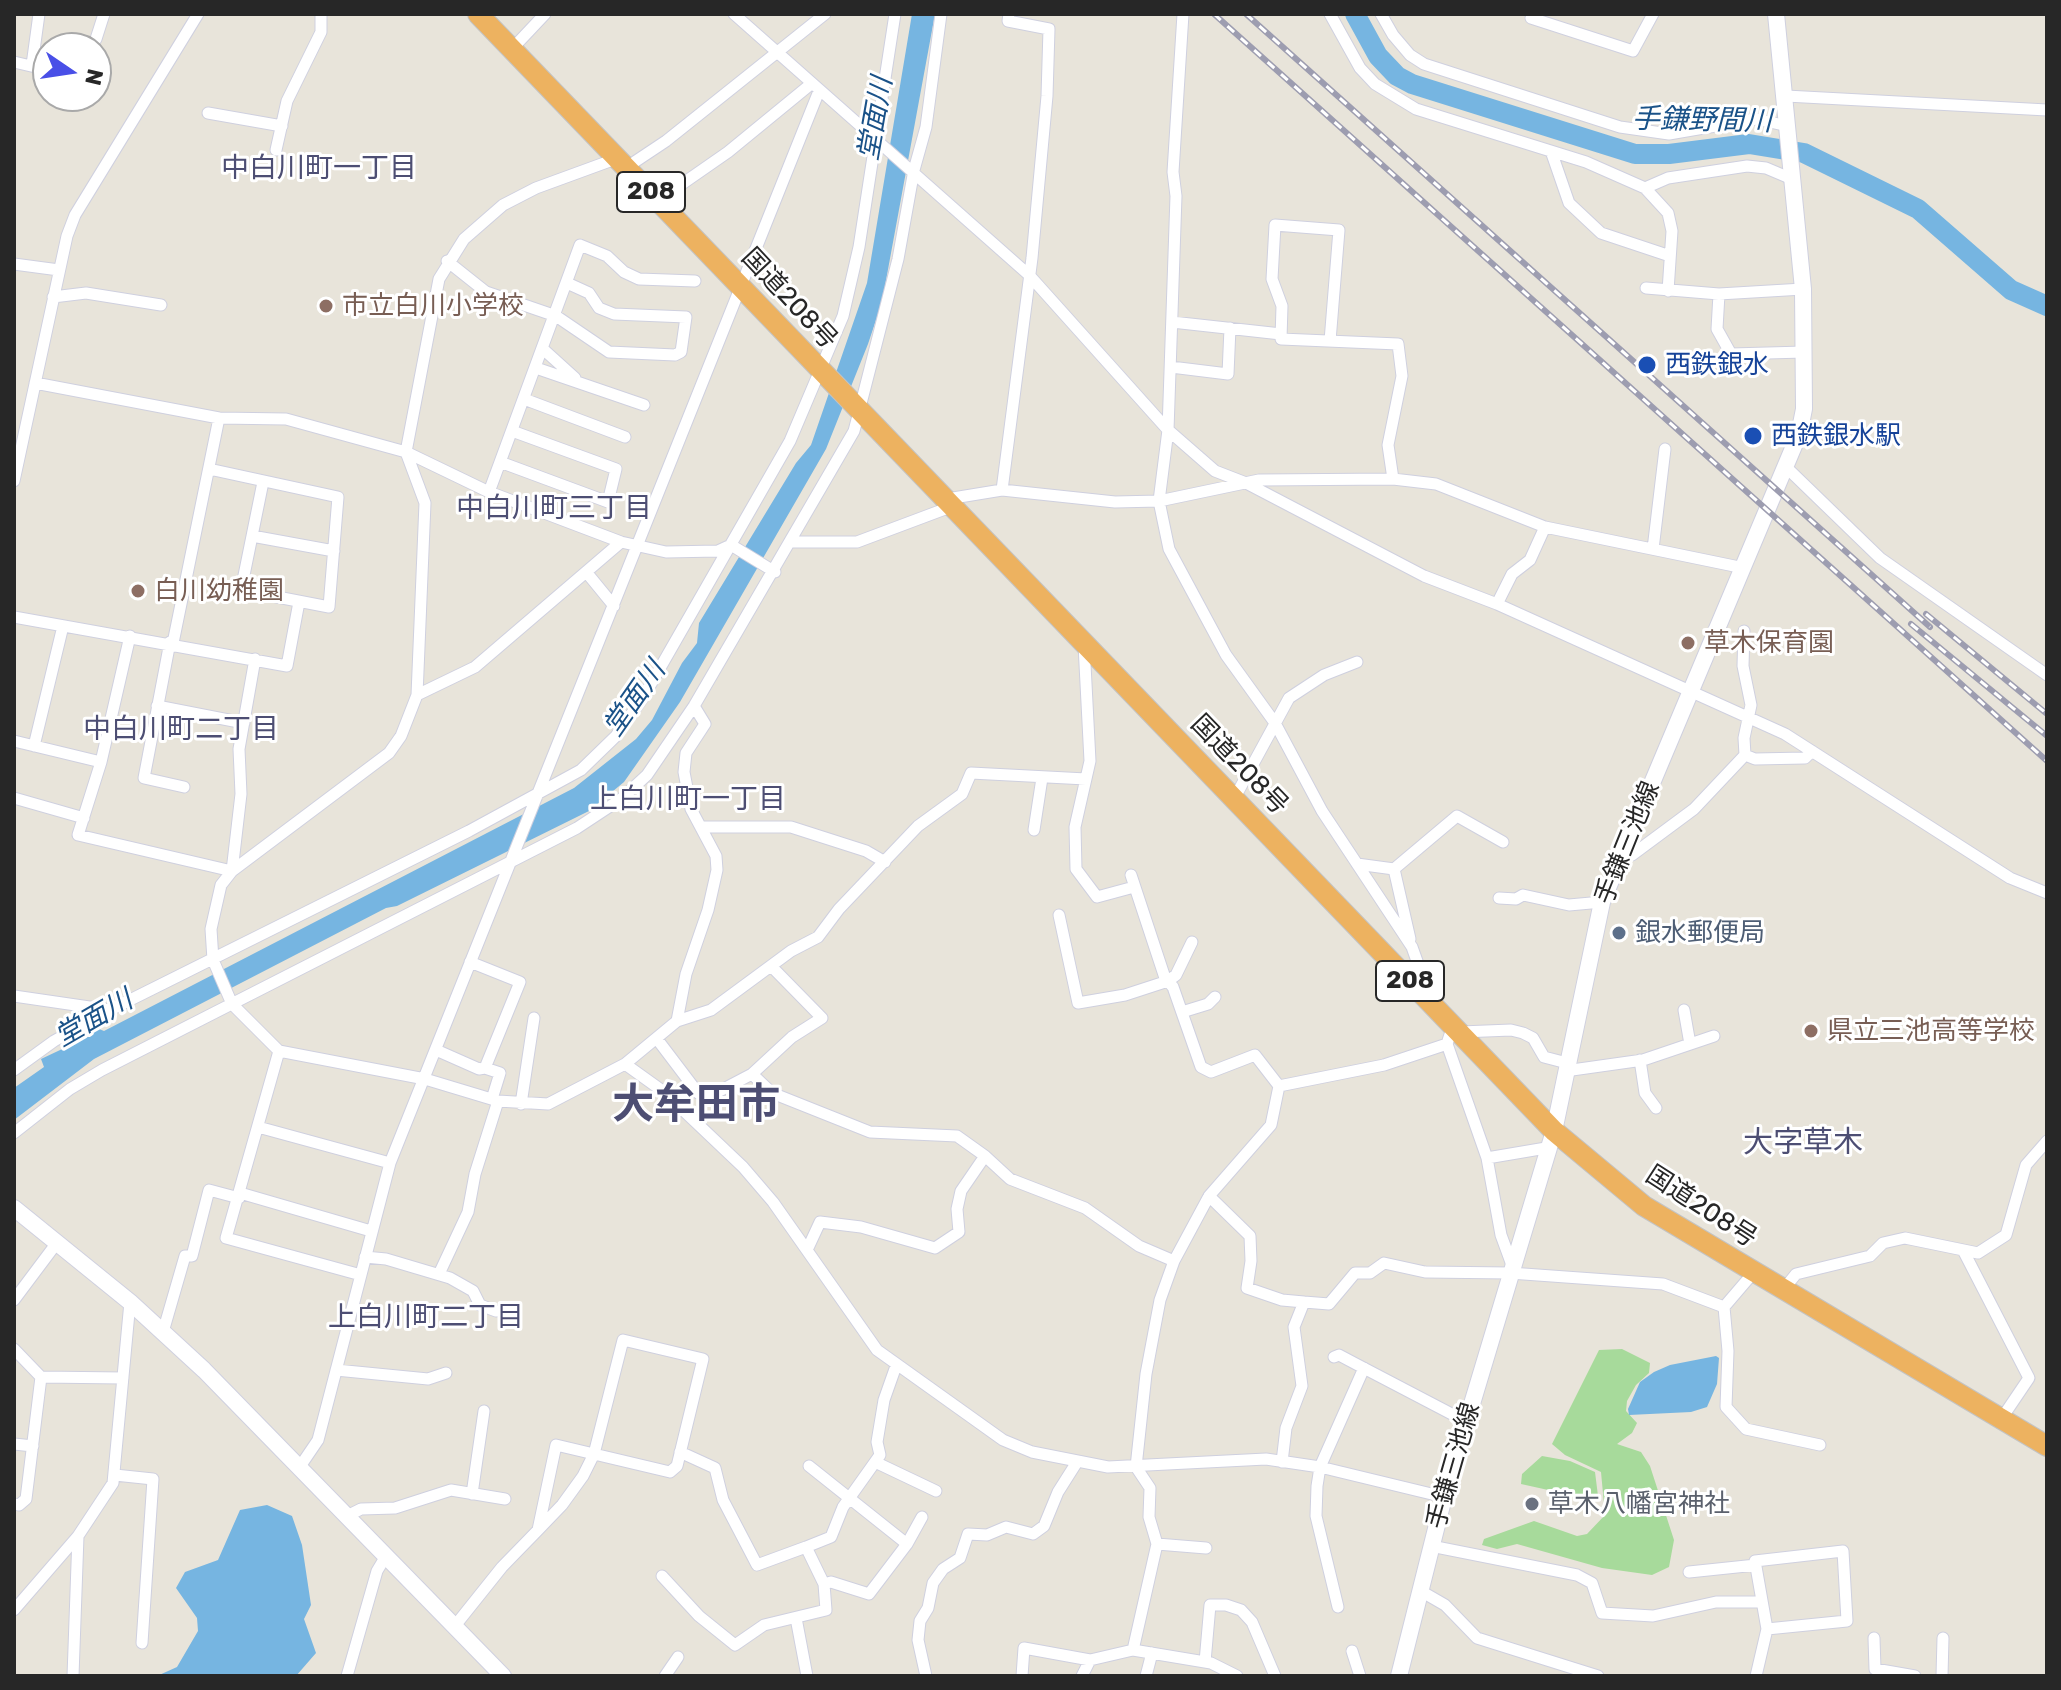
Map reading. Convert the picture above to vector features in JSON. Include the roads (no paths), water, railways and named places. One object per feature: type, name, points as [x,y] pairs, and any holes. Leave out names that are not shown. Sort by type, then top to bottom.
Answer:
[{"type":"highway","name":"国道208号","points":[[478,14],[1421,993],[1454,1034],[1550,1139],[1644,1206],[2047,1446]]},
{"type":"main road","name":"手鎌三池線","points":[[1399,1676],[1444,1497],[1550,1139],[1602,902],[1786,467],[1804,409],[1803,289],[1776,14]]},
{"type":"main road","points":[[14,1208],[163,1332],[503,1676]]},
{"type":"street","points":[[14,481],[59,270],[75,215],[198,14]]},
{"type":"street","points":[[276,150],[287,101],[321,32],[321,14]]},
{"type":"street","points":[[512,49],[545,14]]},
{"type":"street","points":[[734,14],[914,170],[1029,275],[1168,430],[1215,471],[1246,483],[1390,560],[1497,604],[1748,716],[1812,751],[2010,878],[2047,893]]},
{"type":"street","points":[[14,1070],[54,1041],[110,1010],[537,796],[581,770],[616,736],[644,696],[790,441],[843,316],[859,247],[895,14]]},
{"type":"street","points":[[14,1133],[70,1089],[102,1070],[230,1001],[577,828],[621,799],[647,775],[694,706],[775,572],[854,431],[898,259],[914,170],[926,127],[941,14]]},
{"type":"street","points":[[1002,490],[1029,275],[1047,96],[1049,29],[1008,21],[1009,14]]},
{"type":"street","points":[[1183,14],[1173,172],[1176,196],[1168,430],[1159,501],[1169,549],[1226,655],[1275,723],[1322,811],[1412,947]]},
{"type":"street","points":[[1330,14],[1360,68],[1393,96],[1416,109],[1615,173],[1645,188],[1668,213],[1672,231],[1668,291]]},
{"type":"street","points":[[1381,14],[1410,55],[1424,64],[1620,127],[1669,134],[1756,119],[1788,126]]},
{"type":"street","points":[[1533,14],[1531,18],[1633,51],[1653,14]]},
{"type":"street","points":[[823,15],[666,141],[622,162],[536,188],[503,205],[478,223],[447,261],[439,279],[406,452],[425,503],[417,695],[401,736],[389,753],[232,871],[221,885],[215,902],[213,960],[230,1001],[279,1051],[425,1079],[495,1100],[521,1104],[561,1100],[625,1064],[677,1021],[711,1010],[791,951],[818,937],[918,826],[962,794],[971,773],[1086,779]]},
{"type":"street","points":[[14,62],[32,65]]},
{"type":"street","points":[[659,200],[815,87]]},
{"type":"street","points":[[299,1468],[318,1440],[390,1163],[742,286],[815,87]]},
{"type":"street","points":[[1786,96],[2047,110]]},
{"type":"street","points":[[208,113],[282,126]]},
{"type":"street","points":[[1551,151],[1569,203],[1601,233],[1670,256]]},
{"type":"street","points":[[1645,188],[1668,178],[1747,166],[1766,168],[1792,179]]},
{"type":"street","points":[[1330,341],[1339,230],[1275,225],[1272,279],[1282,306],[1281,339],[1398,344],[1402,376],[1388,445],[1393,479]]},
{"type":"street","points":[[489,492],[580,245],[607,256],[639,279],[695,281]]},
{"type":"street","points":[[447,261],[486,292],[556,316],[609,352],[675,355],[681,352],[686,317],[614,314],[599,308],[589,293],[567,283]]},
{"type":"street","points":[[14,264],[59,270]]},
{"type":"street","points":[[1646,288],[1719,294],[1803,289]]},
{"type":"street","points":[[53,297],[86,293],[161,305]]},
{"type":"street","points":[[1719,294],[1717,329],[1731,354],[1804,352]]},
{"type":"street","points":[[1172,322],[1281,334]]},
{"type":"street","points":[[1171,367],[1228,374],[1230,328]]},
{"type":"street","points":[[543,349],[581,383]]},
{"type":"street","points":[[536,368],[644,405]]},
{"type":"street","points":[[35,383],[219,418],[286,419],[406,452],[489,492],[638,546],[666,552],[718,551],[731,545]]},
{"type":"street","points":[[524,399],[625,437]]},
{"type":"street","points":[[184,787],[144,778],[219,418]]},
{"type":"street","points":[[500,462],[608,502],[616,469],[512,431]]},
{"type":"street","points":[[1653,549],[1665,449]]},
{"type":"street","points":[[1786,467],[1880,558],[2047,675]]},
{"type":"street","points":[[209,469],[338,497],[329,607],[241,590],[263,482]]},
{"type":"street","points":[[793,542],[857,542],[951,502],[1002,490],[1115,502],[1159,501],[1246,483],[1393,479],[1436,484],[1545,527],[1744,568]]},
{"type":"street","points":[[1497,604],[1512,574],[1530,560],[1545,527]]},
{"type":"street","points":[[252,536],[334,551]]},
{"type":"street","points":[[417,695],[475,667],[621,542]]},
{"type":"street","points":[[731,545],[775,572]]},
{"type":"street","points":[[587,573],[614,606]]},
{"type":"street","points":[[14,617],[172,642],[287,666],[299,602]]},
{"type":"street","points":[[34,746],[63,626]]},
{"type":"street","points":[[1619,856],[1632,855],[1694,809],[1745,755],[1751,705],[1743,666],[1744,631]]},
{"type":"street","points":[[130,636],[101,762],[78,835],[232,871]]},
{"type":"street","points":[[1084,640],[1090,738],[1086,779],[1075,827],[1079,878],[1097,897],[1133,881],[1201,1067],[1206,1071],[1255,1055],[1279,1086],[1271,1125],[1209,1196],[1174,1261],[1160,1300],[1136,1467],[1150,1488],[1149,1517],[1157,1544],[1133,1650]]},
{"type":"street","points":[[232,871],[241,794],[239,749],[255,659]]},
{"type":"street","points":[[1234,799],[1289,698],[1305,685],[1357,662]]},
{"type":"street","points":[[157,706],[244,723]]},
{"type":"street","points":[[677,1021],[686,974],[708,910],[717,870],[716,856],[691,809],[684,772],[686,753],[705,724],[694,706]]},
{"type":"street","points":[[14,741],[101,762]]},
{"type":"street","points":[[1745,755],[1755,759],[1805,758],[1812,751]]},
{"type":"street","points":[[1034,830],[1042,778]]},
{"type":"street","points":[[14,798],[84,818]]},
{"type":"street","points":[[1357,864],[1394,869],[1457,816],[1503,842]]},
{"type":"street","points":[[702,827],[791,827],[866,851],[885,862]]},
{"type":"street","points":[[1394,869],[1412,947],[1423,978],[1421,993]]},
{"type":"street","points":[[1499,898],[1516,899],[1523,895],[1569,905],[1602,902]]},
{"type":"street","points":[[1059,915],[1078,1003],[1125,995],[1168,981],[1176,975],[1192,942]]},
{"type":"street","points":[[470,962],[520,982],[485,1068]]},
{"type":"street","points":[[657,1039],[698,1093],[706,1096],[752,1074],[792,1037],[822,1018],[772,967]]},
{"type":"street","points":[[14,996],[110,1010]]},
{"type":"street","points":[[1182,1012],[1208,1004],[1215,997]]},
{"type":"street","points":[[1684,1010],[1690,1044]]},
{"type":"street","points":[[521,1104],[534,1018]]},
{"type":"street","points":[[1279,1086],[1384,1065],[1454,1034],[1511,1030],[1523,1033],[1533,1038],[1544,1057],[1566,1067],[1640,1060],[1714,1036]]},
{"type":"street","points":[[1454,1034],[1487,1158],[1501,1235],[1511,1269]]},
{"type":"street","points":[[436,1050],[479,1069],[500,1073],[468,1212],[439,1274]]},
{"type":"street","points":[[279,1051],[226,1238],[361,1275]]},
{"type":"street","points":[[1640,1060],[1645,1093],[1656,1108]]},
{"type":"street","points":[[625,1064],[664,1092],[743,1167],[807,1250],[877,1350],[1003,1440],[1032,1452],[1077,1462],[1136,1467],[1266,1459],[1320,1467],[1444,1497]]},
{"type":"street","points":[[752,1074],[772,1093],[870,1132],[957,1136],[1010,1179],[1085,1208],[1139,1246],[1174,1261]]},
{"type":"street","points":[[258,1127],[390,1163]]},
{"type":"street","points":[[1487,1158],[1550,1139]]},
{"type":"street","points":[[1784,1289],[1796,1274],[1870,1256],[1883,1243],[1894,1240],[1905,1238],[1978,1253],[2006,1235],[2026,1165],[2047,1141]]},
{"type":"street","points":[[807,1250],[820,1222],[861,1227],[935,1248],[959,1232],[957,1209],[961,1191],[985,1156]]},
{"type":"street","points":[[163,1332],[185,1256],[192,1256],[209,1190],[371,1231]]},
{"type":"street","points":[[1209,1196],[1250,1236],[1251,1261],[1247,1288],[1282,1300],[1329,1304],[1355,1273],[1370,1273],[1384,1263],[1425,1272],[1511,1269],[1663,1284],[1724,1307]]},
{"type":"street","points":[[14,1300],[56,1244]]},
{"type":"street","points":[[1964,1252],[2029,1378],[2006,1412],[2005,1421]]},
{"type":"street","points":[[365,1257],[439,1274],[473,1291],[480,1305],[496,1311]]},
{"type":"street","points":[[1754,1272],[1724,1307],[1728,1342],[1726,1407],[1746,1429],[1820,1445]]},
{"type":"street","points":[[14,1610],[105,1500],[115,1475],[130,1302]]},
{"type":"street","points":[[1282,1462],[1286,1428],[1302,1386],[1294,1327],[1304,1302]]},
{"type":"street","points":[[454,1627],[562,1505],[594,1454],[623,1340],[703,1359],[677,1466],[670,1472],[594,1454],[556,1445],[538,1530]]},
{"type":"street","points":[[14,1349],[41,1377],[123,1378]]},
{"type":"street","points":[[1334,1357],[1339,1355],[1467,1422]]},
{"type":"street","points":[[680,1452],[715,1468],[723,1500],[757,1565],[806,1547],[831,1537],[849,1498],[880,1455],[877,1442],[884,1400],[896,1366]]},
{"type":"street","points":[[1338,1607],[1316,1516],[1320,1467],[1364,1368]]},
{"type":"street","points":[[336,1370],[428,1379],[446,1373]]},
{"type":"street","points":[[14,1504],[19,1505],[26,1499],[41,1377]]},
{"type":"street","points":[[472,1494],[484,1411]]},
{"type":"street","points":[[14,1444],[33,1446]]},
{"type":"street","points":[[875,1462],[936,1491]]},
{"type":"street","points":[[926,1676],[919,1630],[933,1583],[943,1569],[960,1558],[968,1534],[987,1535],[1006,1527],[1033,1534],[1044,1526],[1058,1492],[1077,1462]]},
{"type":"street","points":[[809,1466],[907,1544]]},
{"type":"street","points":[[115,1475],[153,1479],[142,1643]]},
{"type":"street","points":[[347,1516],[361,1509],[395,1508],[451,1490],[505,1499]]},
{"type":"street","points":[[824,1584],[831,1582],[869,1594],[907,1544],[922,1517]]},
{"type":"street","points":[[73,1676],[78,1536]]},
{"type":"street","points":[[1157,1544],[1206,1548]]},
{"type":"street","points":[[1431,1546],[1577,1575],[1592,1583],[1602,1613],[1653,1616],[1716,1602],[1761,1602]]},
{"type":"street","points":[[662,1576],[699,1616],[735,1645],[764,1625],[826,1610],[824,1584],[806,1547]]},
{"type":"street","points":[[1756,1676],[1767,1629],[1755,1561],[1843,1551],[1847,1621],[1767,1629]]},
{"type":"street","points":[[347,1676],[377,1571],[386,1556]]},
{"type":"street","points":[[1689,1572],[1756,1565]]},
{"type":"street","points":[[1419,1590],[1445,1605],[1477,1638],[1598,1676]]},
{"type":"street","points":[[1205,1662],[1210,1605],[1226,1605],[1241,1610],[1252,1622],[1275,1676]]},
{"type":"street","points":[[796,1618],[807,1676]]},
{"type":"street","points":[[1874,1638],[1875,1669],[1915,1676]]},
{"type":"street","points":[[1942,1676],[1943,1638]]},
{"type":"street","points":[[1022,1676],[1024,1648],[1090,1660],[1133,1650],[1205,1662],[1237,1676]]},
{"type":"street","points":[[1352,1651],[1360,1676]]},
{"type":"street","points":[[1146,1676],[1152,1653]]},
{"type":"street","points":[[665,1676],[678,1657]]},
{"type":"street","points":[[1082,1676],[1090,1660]]},
{"type":"water","points":[[912,14],[935,14],[882,302],[868,344],[826,449],[680,702],[624,782],[589,811],[397,906],[386,908],[94,1059],[14,1120],[14,1088],[44,1067],[41,1059],[92,1035],[94,1027],[104,1031],[574,788],[636,739],[652,720],[682,663],[697,643],[699,623],[796,463],[811,445],[867,283]]},
{"type":"water","points":[[1716,1356],[1719,1358],[1717,1384],[1707,1407],[1691,1412],[1629,1415],[1628,1409],[1640,1382],[1654,1372],[1670,1365]]},
{"type":"water","points":[[267,1505],[292,1516],[302,1545],[311,1605],[304,1619],[316,1653],[296,1676],[157,1676],[177,1667],[198,1631],[197,1618],[176,1588],[185,1572],[218,1560],[240,1510]]},
{"type":"waterway","name":"手鎌野間川","points":[[1355,14],[1378,56],[1397,76],[1412,84],[1635,154],[1669,154],[1749,144],[1804,153],[1918,209],[2011,290],[2047,306]]},
{"type":"railway","points":[[1214,14],[2047,761]]},
{"type":"railway","points":[[1246,14],[1930,627]]},
{"type":"railway","points":[[1926,614],[2047,714]]},
{"type":"railway","points":[[1911,624],[2047,736]]},
{"type":"place","name":"市立白川小学校","points":[[326,306]]},
{"type":"place","name":"西鉄銀水","points":[[1647,365]]},
{"type":"place","name":"西鉄銀水駅","points":[[1753,436]]},
{"type":"place","name":"白川幼稚園","points":[[138,591]]},
{"type":"place","name":"草木保育園","points":[[1688,643]]},
{"type":"place","name":"銀水郵便局","points":[[1619,933]]},
{"type":"place","name":"県立三池高等学校","points":[[1811,1031]]},
{"type":"place","name":"草木八幡宮神社","points":[[1532,1504]]},
{"type":"district","name":"中白川町一丁目","points":[[319,169]]},
{"type":"district","name":"中白川町三丁目","points":[[554,509]]},
{"type":"district","name":"中白川町二丁目","points":[[181,730]]},
{"type":"district","name":"上白川町一丁目","points":[[688,800]]},
{"type":"district","name":"大牟田市","points":[[696,1106]]},
{"type":"district","name":"大字草木","points":[[1803,1143]]},
{"type":"district","name":"上白川町二丁目","points":[[426,1318]]},
{"type":"water label","name":"堂面川","points":[[876,119]]},
{"type":"water label","name":"堂面川","points":[[635,699]]},
{"type":"water label","name":"堂面川","points":[[94,1019]]}]
